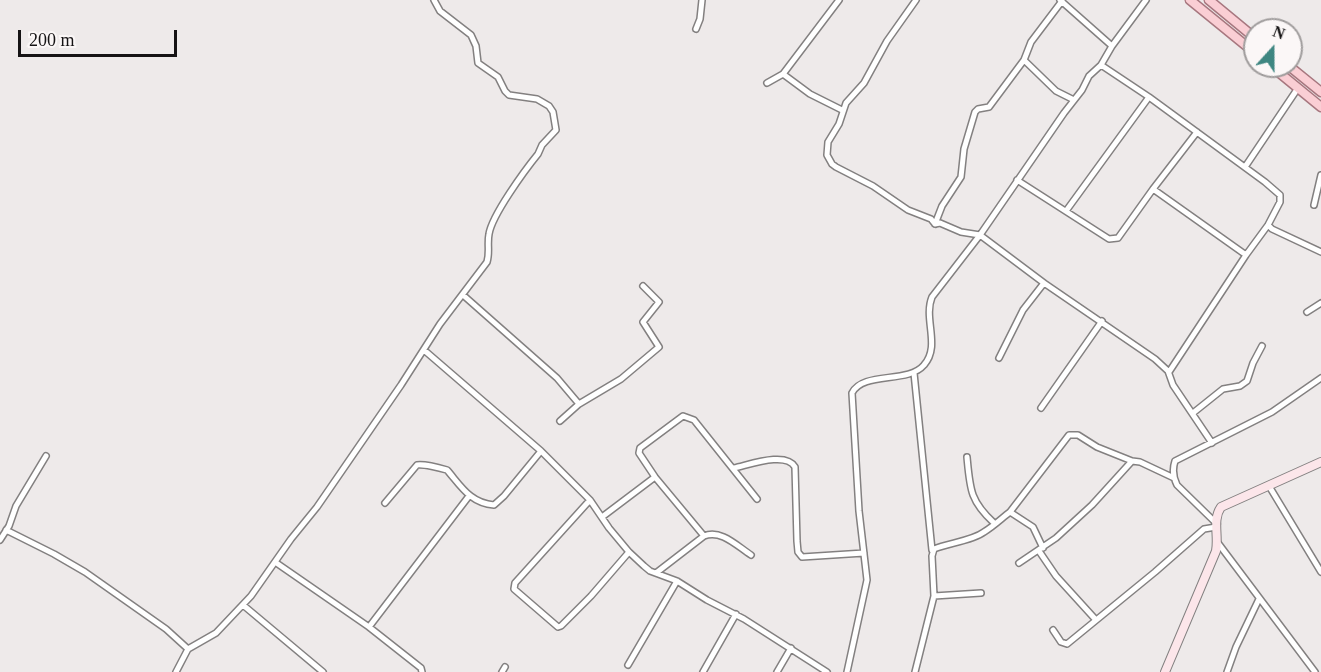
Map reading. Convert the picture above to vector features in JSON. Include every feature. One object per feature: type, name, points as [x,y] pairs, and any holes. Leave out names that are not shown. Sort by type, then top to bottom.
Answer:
[{"type":"main road","points":[[1190,0],[1243,43]]},
{"type":"main road","points":[[1209,0],[1243,28]]},
{"type":"main road","points":[[1303,77],[1321,92]]},
{"type":"main road","points":[[1286,78],[1321,107]]},
{"type":"street","points":[[176,672],[188,649],[216,633],[243,605],[317,507],[440,324],[487,262],[490,254],[488,236],[493,222],[542,145],[556,130],[554,112],[544,102],[509,95],[498,77],[478,63],[476,46],[471,35],[440,11],[434,0]]},
{"type":"street","points":[[696,29],[700,19],[702,0]]},
{"type":"street","points":[[767,83],[783,74],[839,0]]},
{"type":"street","points":[[916,0],[893,32],[864,83],[842,110],[839,124],[828,142],[828,155],[832,164],[873,186],[908,210],[930,219],[935,224]]},
{"type":"street","points":[[847,672],[867,580],[859,511],[852,393],[854,389],[866,383],[915,373],[924,365],[932,349],[928,307],[932,297],[980,235],[1089,76],[1101,65],[1146,0]]},
{"type":"street","points":[[935,224],[942,206],[961,177],[964,149],[975,112],[988,107],[1024,60],[1031,42],[1061,1],[1112,46]]},
{"type":"street","points":[[1024,60],[1056,91],[1074,100]]},
{"type":"street","points":[[1101,65],[1149,97],[1280,195],[1277,211],[1169,372]]},
{"type":"street","points":[[783,74],[810,94],[842,110]]},
{"type":"street","points":[[1245,167],[1298,88]]},
{"type":"street","points":[[1066,211],[1149,97]]},
{"type":"street","points":[[1017,180],[1114,240],[1118,238],[1197,132]]},
{"type":"street","points":[[1314,205],[1321,175]]},
{"type":"street","points":[[1153,189],[1246,255]]},
{"type":"street","points":[[935,224],[940,223],[961,232],[980,235],[1044,283],[1155,359],[1169,372],[1173,385],[1212,443]]},
{"type":"street","points":[[1268,225],[1321,252]]},
{"type":"street","points":[[999,358],[1023,310],[1044,283]]},
{"type":"street","points":[[560,421],[579,404],[621,378],[659,347],[643,322],[659,302],[643,286]]},
{"type":"street","points":[[463,295],[557,378],[579,404]]},
{"type":"street","points":[[1307,312],[1321,303]]},
{"type":"street","points":[[1041,408],[1102,321]]},
{"type":"street","points":[[1193,413],[1223,389],[1240,386],[1247,381],[1262,346]]},
{"type":"street","points":[[424,350],[541,451],[590,500],[628,552],[650,571],[677,581],[707,600],[736,614],[827,672]]},
{"type":"street","points":[[915,373],[932,550],[934,596],[915,672]]},
{"type":"street","points":[[1217,526],[1177,485],[1173,468],[1175,460],[1272,412],[1321,378]]},
{"type":"street","points":[[704,536],[655,477],[639,453],[640,448],[683,416],[694,420],[757,500]]},
{"type":"street","points":[[932,550],[983,533],[994,523],[1001,521],[1069,435],[1078,435],[1097,447],[1140,462],[1174,478]]},
{"type":"street","points":[[385,503],[417,465],[421,464],[447,470],[469,496],[483,504],[494,505],[541,451]]},
{"type":"street","points":[[0,540],[16,506],[46,456]]},
{"type":"street","points":[[967,457],[972,495],[981,512],[994,523]]},
{"type":"street","points":[[734,468],[777,459],[787,459],[792,462],[795,467],[798,552],[802,557],[864,553]]},
{"type":"street","points":[[1019,563],[1041,549],[1092,505],[1132,461]]},
{"type":"street","points":[[1165,672],[1213,560],[1218,543],[1216,514],[1221,507],[1321,462]]},
{"type":"street","points":[[602,517],[655,477]]},
{"type":"street","points":[[1269,486],[1321,572]]},
{"type":"street","points":[[369,627],[469,496]]},
{"type":"street","points":[[590,500],[515,583],[514,589],[558,627],[591,596],[628,552]]},
{"type":"street","points":[[1010,512],[1033,528],[1041,549],[1056,576],[1096,620]]},
{"type":"street","points":[[1053,630],[1061,642],[1067,644],[1204,529],[1217,526]]},
{"type":"street","points":[[6,530],[85,572],[157,622],[188,649]]},
{"type":"street","points":[[656,573],[710,533],[722,536],[751,555]]},
{"type":"street","points":[[1218,543],[1315,672]]},
{"type":"street","points":[[275,562],[369,627],[421,668],[422,672]]},
{"type":"street","points":[[628,665],[677,581]]},
{"type":"street","points":[[934,596],[981,593]]},
{"type":"street","points":[[1227,672],[1259,599]]},
{"type":"street","points":[[243,605],[323,672]]},
{"type":"street","points":[[703,672],[736,614]]},
{"type":"street","points":[[777,672],[791,648]]}]
